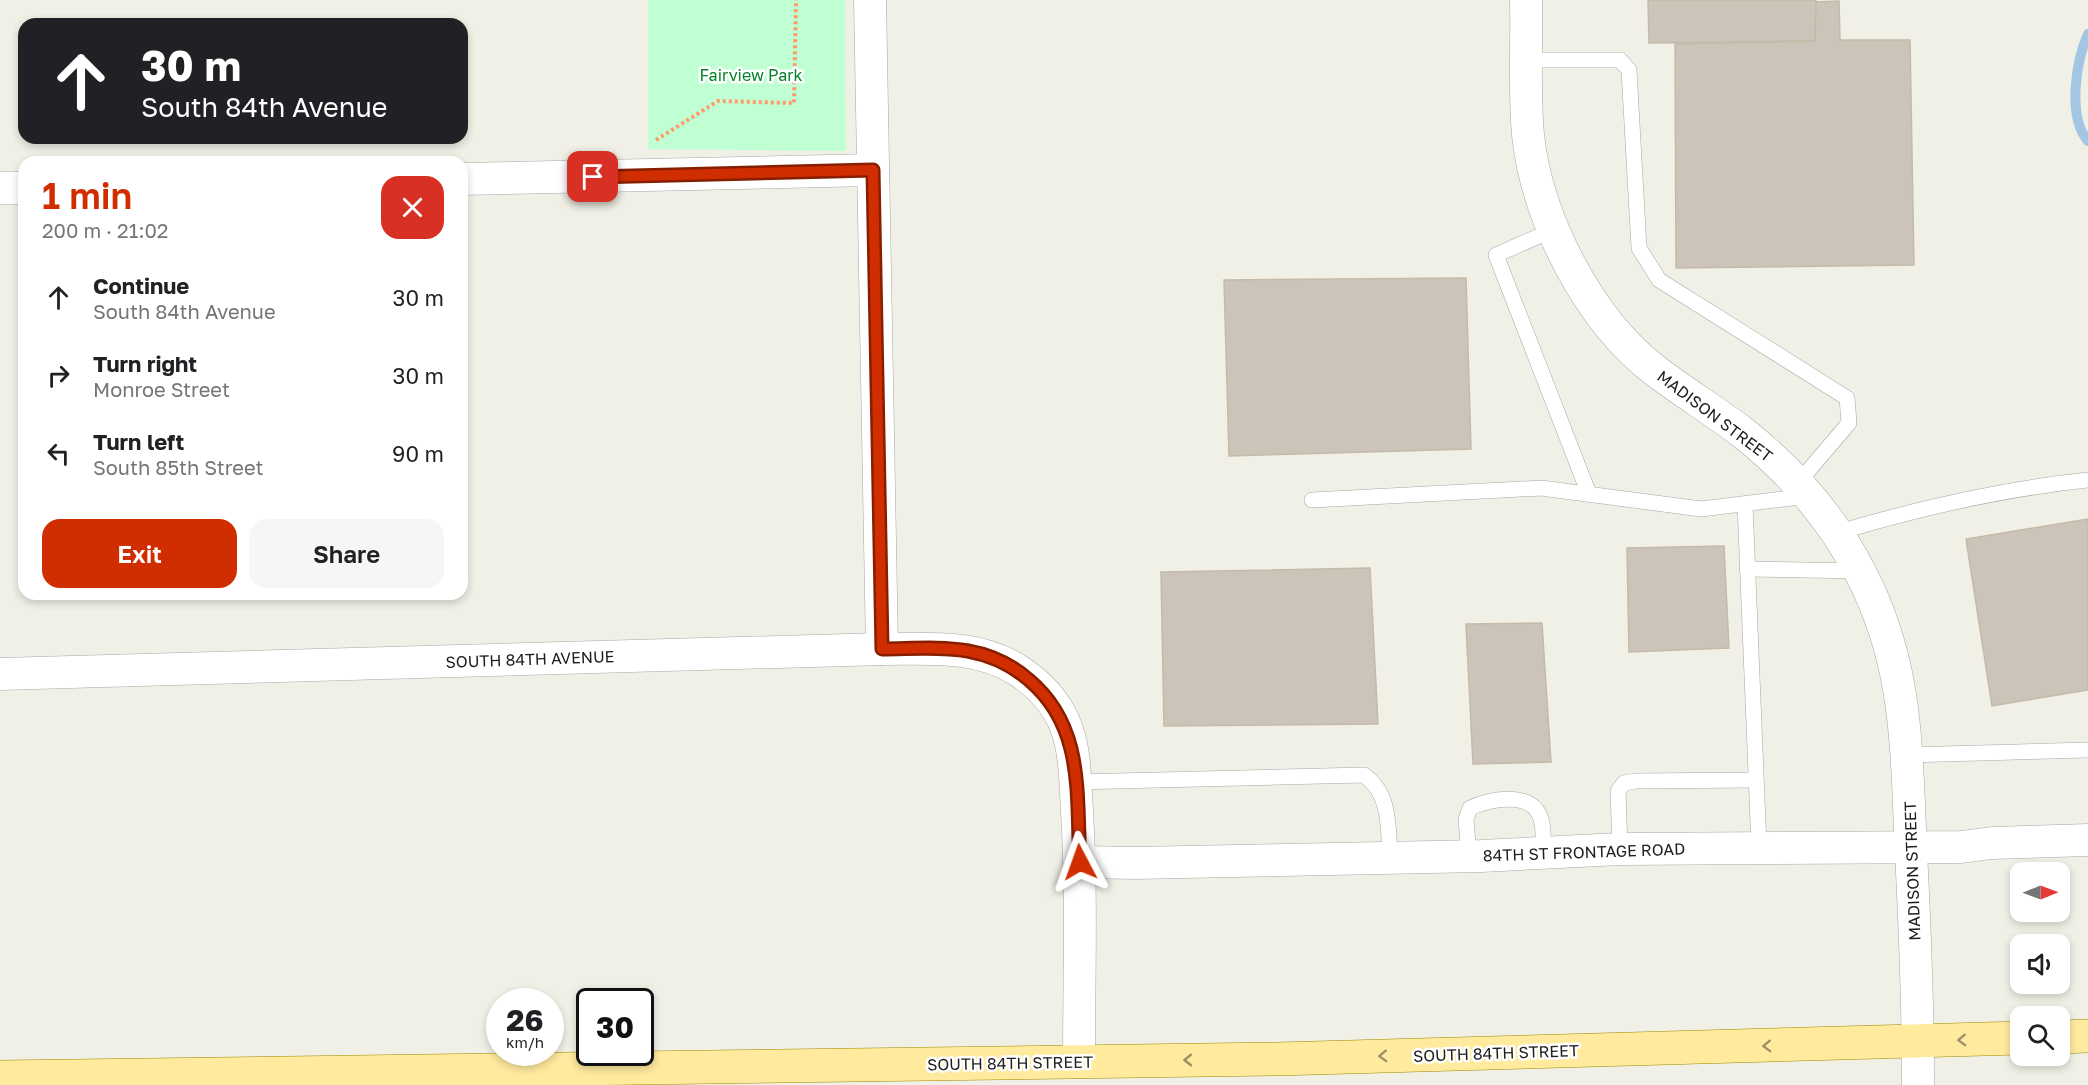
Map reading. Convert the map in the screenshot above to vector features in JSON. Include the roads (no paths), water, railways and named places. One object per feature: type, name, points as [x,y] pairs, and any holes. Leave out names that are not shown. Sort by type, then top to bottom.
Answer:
[{"type":"main road","points":[[2070,1037],[2088,1036]]},
{"type":"main road","name":"SOUTH 84TH STREET","points":[[0,1077],[1079,1062],[2010,1038]]},
{"type":"main road","points":[[374,1085],[414,1072]]},
{"type":"street","points":[[870,0],[882,649]]},
{"type":"street","name":"MADISON STREET","points":[[1526,0],[1528,135],[1534,169],[1555,229],[1585,291],[1632,351],[1654,370],[1743,433],[1783,467],[1836,533],[1860,571],[1882,618],[1899,677],[1907,755],[1918,1085]]},
{"type":"street","points":[[468,179],[873,170]]},
{"type":"street","points":[[0,188],[18,188]]},
{"type":"street","name":"SOUTH 84TH AVENUE","points":[[0,674],[882,649],[970,651],[993,658],[1019,671],[1047,695],[1064,721],[1072,750],[1080,862],[1079,1062]]},
{"type":"street","name":"84TH ST FRONTAGE ROAD","points":[[1080,862],[1390,858],[1620,849],[1911,848],[2088,840]]},
{"type":"lane","points":[[1312,500],[1541,488],[1701,509],[1745,504],[1803,490],[1849,423],[1847,398],[1659,280],[1639,248],[1629,70],[1620,60],[1527,60]]},
{"type":"lane","points":[[1555,229],[1496,255],[1589,494]]},
{"type":"lane","points":[[1836,533],[1937,505],[2026,487],[2088,480]]},
{"type":"lane","points":[[1745,504],[1759,848]]},
{"type":"lane","points":[[1747,569],[1860,571]]},
{"type":"lane","points":[[1907,755],[2088,750]]},
{"type":"lane","points":[[1075,782],[1364,775],[1377,784],[1387,809],[1390,858]]},
{"type":"lane","points":[[1620,849],[1618,791],[1624,783],[1756,780]]},
{"type":"lane","points":[[1468,856],[1466,819],[1470,808],[1486,801],[1525,801],[1534,807],[1541,819],[1544,853]]},
{"type":"waterway","points":[[2088,34],[2080,59],[2076,89],[2077,118],[2081,131],[2088,141]]},
{"type":"park label","name":"Fairview Park","points":[[751,75]]}]
